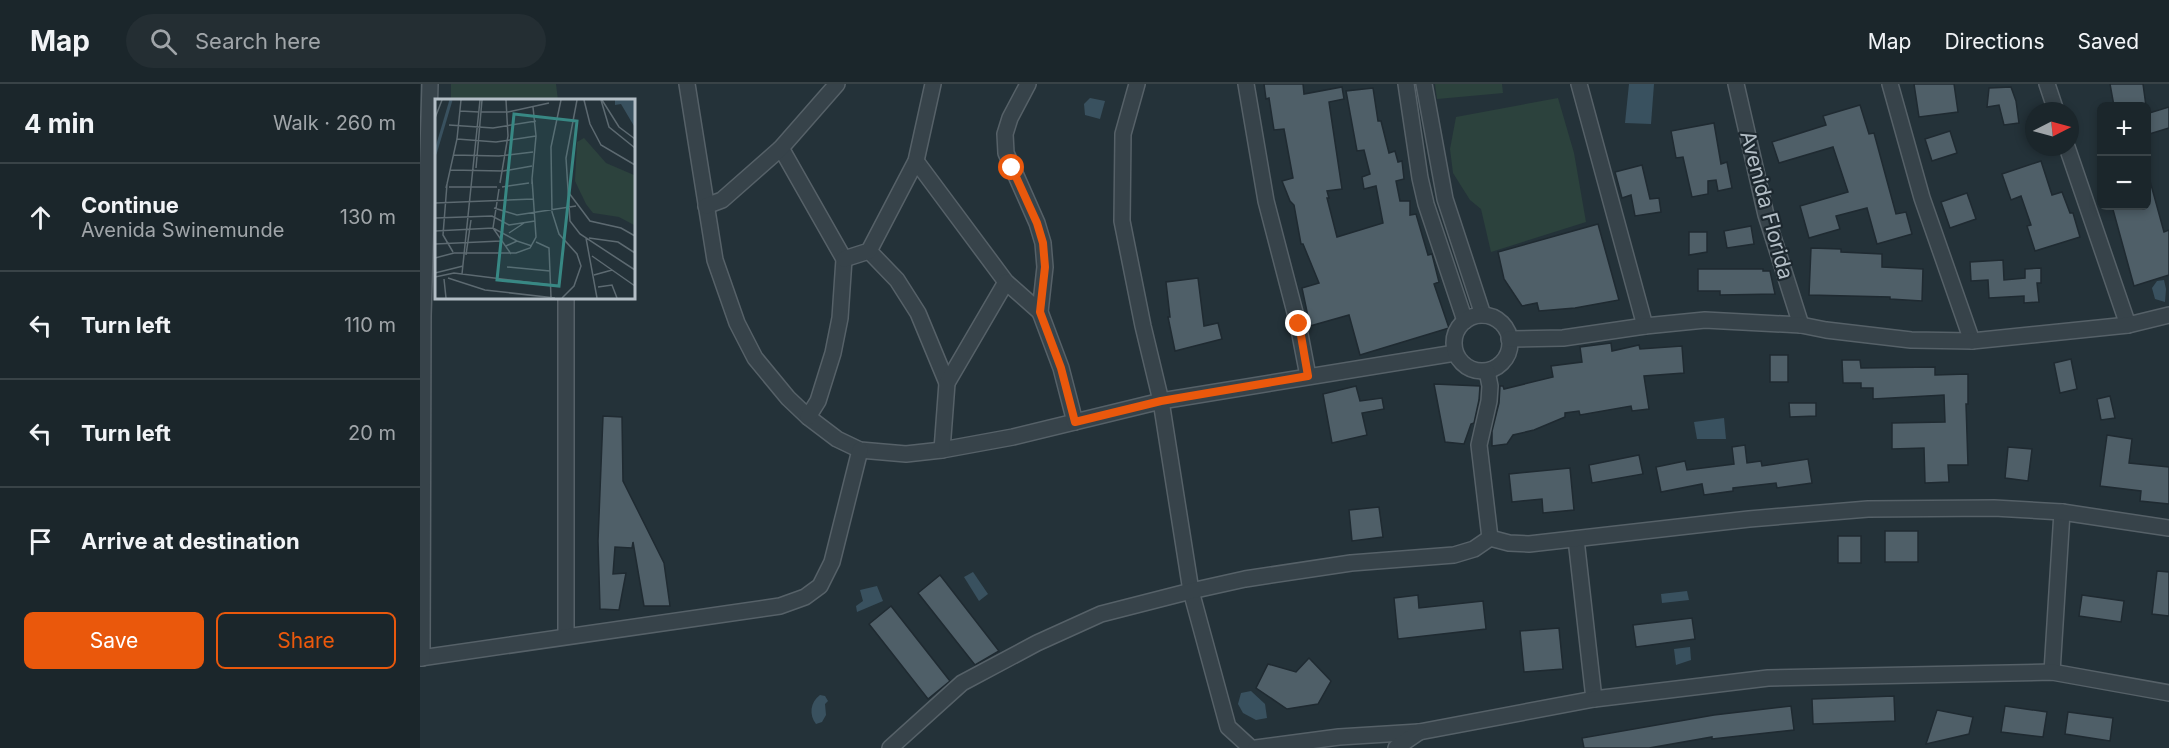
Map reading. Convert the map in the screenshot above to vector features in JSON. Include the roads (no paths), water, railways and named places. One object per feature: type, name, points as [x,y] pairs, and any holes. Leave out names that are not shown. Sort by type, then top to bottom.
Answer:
[{"type":"street","points":[[430,84],[424,106],[421,658],[780,606],[805,597],[820,586],[832,562],[860,450]]},
{"type":"street","points":[[687,84],[715,260],[737,323],[755,358],[788,398],[837,439],[860,450],[906,454],[942,450],[1013,437],[1161,401],[1455,353]]},
{"type":"street","points":[[844,259],[869,251],[916,161],[933,84]]},
{"type":"street","points":[[1028,84],[1010,118],[1005,134],[1006,153],[1037,223],[1043,243],[1045,267],[1040,312],[1061,368],[1075,422]]},
{"type":"street","points":[[1137,84],[1124,134],[1122,221],[1161,401],[1191,591],[1228,727],[1251,748]]},
{"type":"street","points":[[1246,84],[1266,201],[1299,324],[1308,376]]},
{"type":"street","points":[[1406,84],[1426,204],[1465,321]]},
{"type":"street","points":[[1424,84],[1445,199],[1483,315]]},
{"type":"street","points":[[1579,84],[1645,326]]},
{"type":"street","name":"Avenida Florida","points":[[1736,84],[1766,215],[1801,325]]},
{"type":"street","points":[[1890,84],[1922,198],[1972,341]]},
{"type":"street","points":[[2047,84],[2053,102]]},
{"type":"street","points":[[706,206],[722,200],[781,148],[834,85]]},
{"type":"street","points":[[781,148],[844,259],[840,318],[833,353],[818,401],[808,417]]},
{"type":"street","points":[[2070,156],[2127,325]]},
{"type":"street","points":[[916,161],[1006,282],[1040,312]]},
{"type":"street","points":[[869,251],[897,280],[918,313],[947,383]]},
{"type":"street","points":[[942,450],[947,383],[1006,282]]},
{"type":"street","points":[[566,298],[566,636]]},
{"type":"street","points":[[1483,315],[1495,319],[1505,327],[1509,339],[1509,350],[1505,360],[1497,367],[1487,371],[1477,371],[1460,362],[1455,353],[1454,341],[1457,330],[1465,321],[1473,316],[1483,315]]},
{"type":"street","points":[[1509,339],[1563,338],[1705,320],[1801,325],[1911,340],[1972,341],[2127,325],[2169,315]]},
{"type":"street","points":[[1487,371],[1490,386],[1489,401],[1479,445],[1490,538]]},
{"type":"street","points":[[890,748],[962,683],[1037,643],[1101,614],[1245,579],[1351,563],[1454,555],[1474,549],[1490,538],[1509,543],[1529,544],[1749,519],[1868,509],[1994,508],[2062,512],[2169,528]]},
{"type":"street","points":[[2052,672],[2062,512]]},
{"type":"street","points":[[1576,540],[1594,699]]},
{"type":"street","points":[[1256,748],[1340,737],[1419,732],[1594,699],[1768,678],[2052,672],[2169,693]]},
{"type":"street","points":[[1396,748],[1419,732]]},
{"type":"water","points":[[1629,84],[1654,84],[1651,124],[1625,123]]},
{"type":"water","points":[[1090,98],[1105,101],[1100,119],[1085,115],[1084,104]]},
{"type":"water","points":[[2164,280],[2165,302],[2155,299],[2152,288],[2157,281]]},
{"type":"water","points":[[1724,418],[1726,439],[1697,439],[1694,422]]},
{"type":"water","points":[[973,572],[988,594],[979,601],[964,577]]},
{"type":"water","points":[[877,586],[883,601],[857,612],[856,606],[863,601],[860,590]]},
{"type":"water","points":[[1687,591],[1689,600],[1662,603],[1661,594]]},
{"type":"water","points":[[1690,647],[1691,660],[1676,665],[1674,649]]},
{"type":"water","points":[[1251,691],[1265,704],[1267,718],[1256,720],[1243,713],[1238,704],[1241,693]]},
{"type":"water","points":[[820,695],[825,696],[828,701],[825,704],[826,715],[822,722],[816,724],[812,717],[812,709],[814,701]]}]
